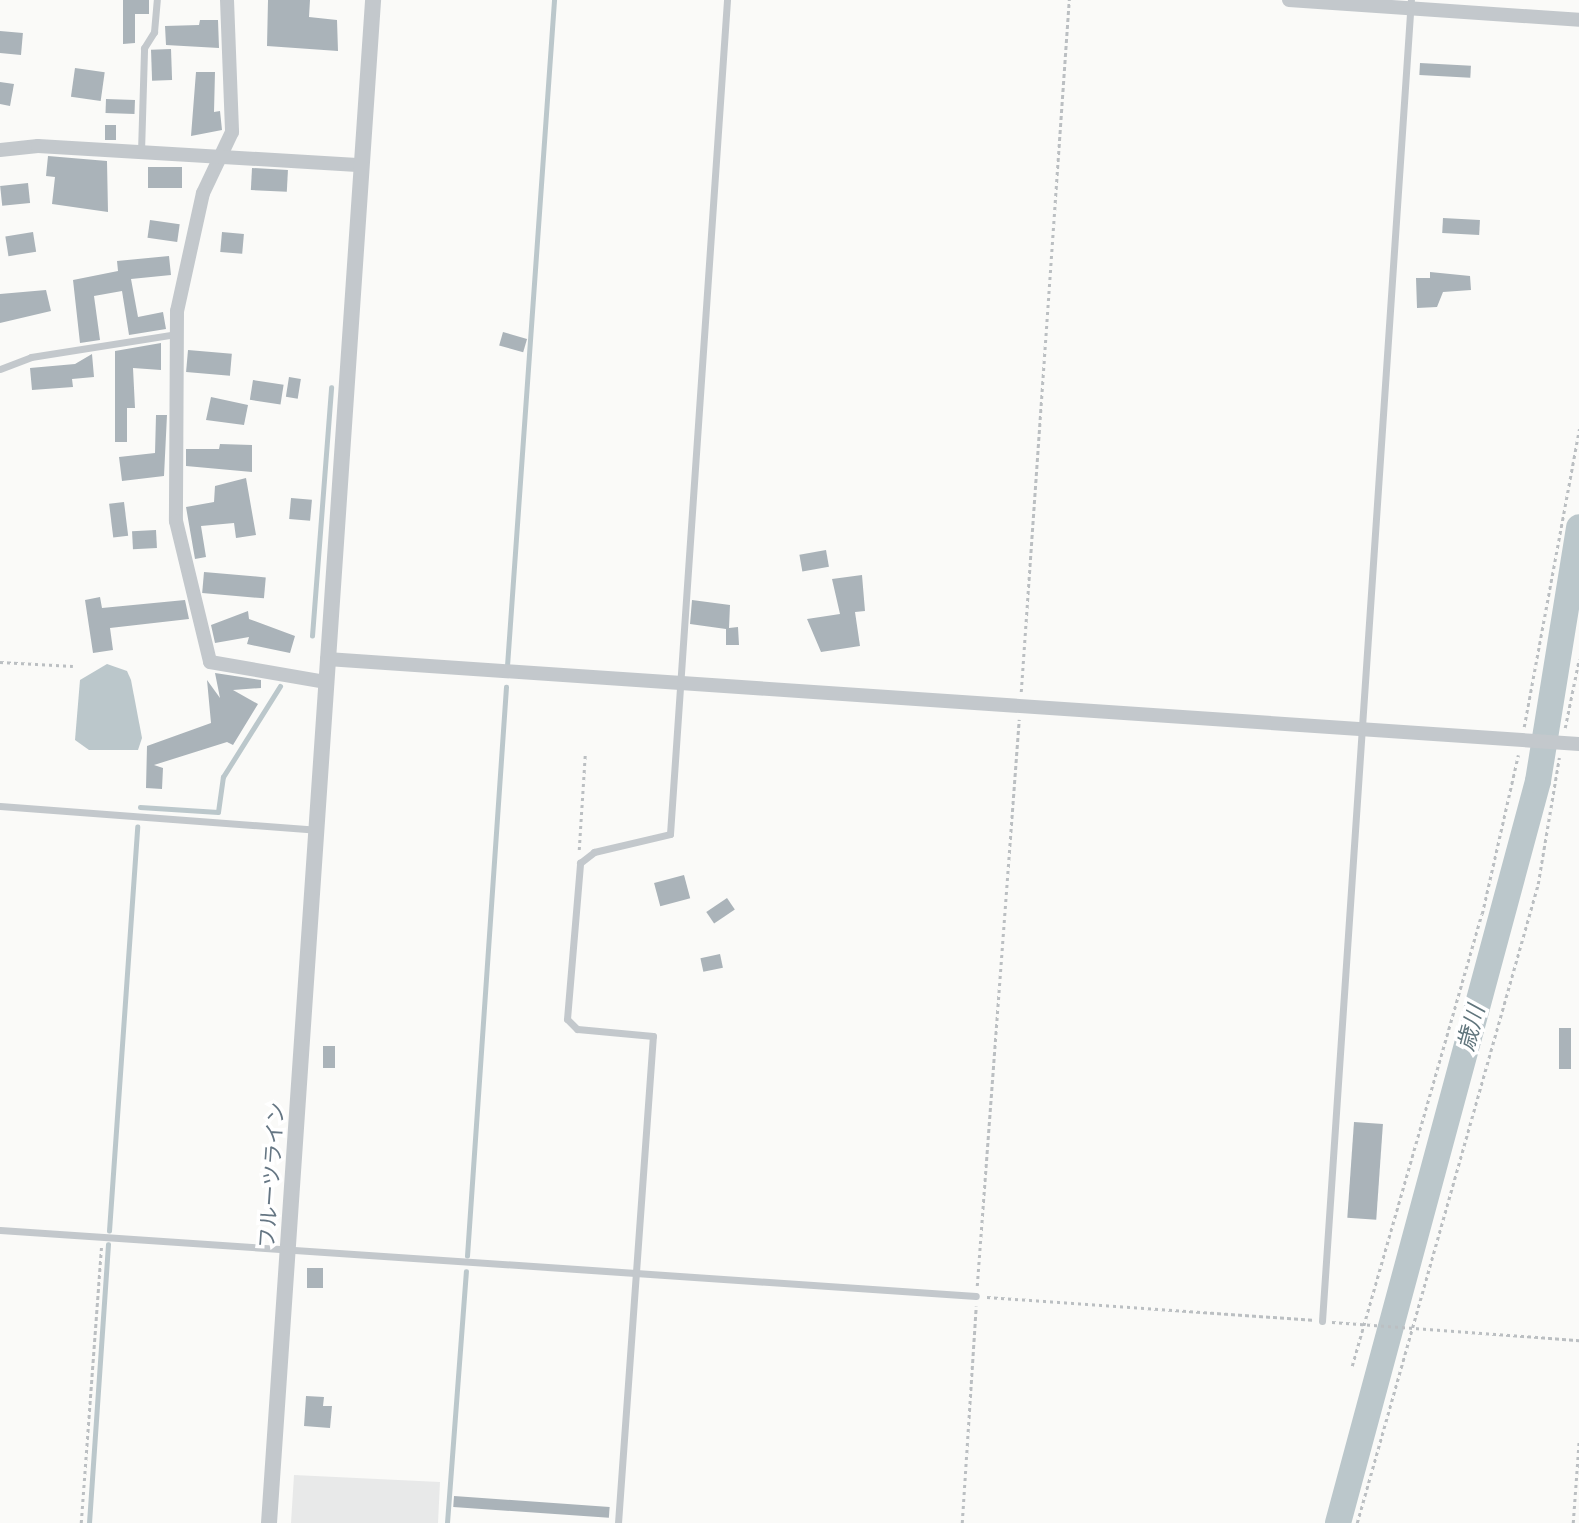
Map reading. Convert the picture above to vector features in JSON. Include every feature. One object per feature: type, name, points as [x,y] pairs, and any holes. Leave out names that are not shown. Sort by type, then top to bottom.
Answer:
[{"type":"street","points":[[227,0],[232,132],[200,203],[177,334],[176,521],[204,656],[210,662],[326,682]]},
{"type":"street","name":"フルーツライン","points":[[269,1523],[373,0]]},
{"type":"street","points":[[1289,0],[1411,4],[1579,20]]},
{"type":"street","points":[[0,150],[141,152],[361,165]]},
{"type":"street","points":[[327,659],[681,688],[1579,744]]},
{"type":"lane","points":[[141,152],[144,48],[154,32],[157,0]]},
{"type":"lane","points":[[618,1523],[653,1036],[568,1025],[584,859],[670,834],[727,0]]},
{"type":"lane","points":[[1322,1321],[1411,4]]},
{"type":"lane","points":[[0,369],[31,357],[177,334]]},
{"type":"lane","points":[[0,806],[317,830]]},
{"type":"lane","points":[[0,1230],[976,1296]]},
{"type":"path","points":[[961,1523],[1069,0]]},
{"type":"path","points":[[1352,1366],[1482,914],[1524,740],[1579,429]]},
{"type":"path","points":[[1357,1523],[1538,884],[1558,742],[1579,659]]},
{"type":"path","points":[[0,662],[73,666]]},
{"type":"path","points":[[584,859],[578,850],[585,755]]},
{"type":"path","points":[[81,1523],[101,1241]]},
{"type":"path","points":[[976,1296],[1579,1339]]},
{"type":"path","points":[[1573,1523],[1579,1440]]},
{"type":"shaded area","points":[[107,664],[127,671],[131,680],[142,738],[138,750],[89,750],[75,740],[80,680]]},
{"type":"shaded area","points":[[294,1475],[440,1482],[438,1523],[291,1523]]},
{"type":"building","points":[[123,0],[149,0],[149,14],[135,14],[135,43],[123,44]]},
{"type":"building","points":[[268,0],[310,0],[309,17],[337,20],[338,51],[267,46]]},
{"type":"building","points":[[200,20],[218,20],[219,48],[166,45],[165,26],[199,25]]},
{"type":"building","points":[[0,31],[23,33],[21,55],[0,53]]},
{"type":"building","points":[[171,49],[172,80],[152,81],[151,50]]},
{"type":"building","points":[[1420,63],[1471,66],[1470,78],[1419,75]]},
{"type":"building","points":[[75,68],[105,72],[101,101],[71,97]]},
{"type":"building","points":[[196,72],[215,72],[214,112],[220,111],[222,130],[191,136]]},
{"type":"building","points":[[0,82],[14,84],[10,106],[0,104]]},
{"type":"building","points":[[106,99],[135,100],[134,114],[106,113]]},
{"type":"building","points":[[105,125],[116,125],[116,140],[105,140]]},
{"type":"building","points":[[48,156],[107,161],[108,212],[52,204],[55,177],[46,176]]},
{"type":"building","points":[[148,167],[182,167],[182,188],[148,188]]},
{"type":"building","points":[[252,168],[288,170],[287,192],[251,190]]},
{"type":"building","points":[[28,183],[30,203],[2,206],[0,186]]},
{"type":"building","points":[[1443,218],[1480,220],[1479,235],[1442,233]]},
{"type":"building","points":[[150,220],[180,224],[177,242],[147,238]]},
{"type":"building","points":[[33,232],[36,252],[8,256],[5,236]]},
{"type":"building","points":[[222,232],[244,234],[242,254],[220,252]]},
{"type":"building","points":[[169,256],[171,275],[131,279],[138,317],[163,312],[166,329],[129,335],[122,291],[94,296],[100,340],[80,343],[73,280],[118,271],[117,261]]},
{"type":"building","points":[[1430,272],[1470,276],[1471,290],[1443,292],[1437,307],[1417,308],[1416,278],[1430,278]]},
{"type":"building","points":[[46,290],[51,311],[0,323],[0,294]]},
{"type":"building","points":[[503,332],[527,339],[523,352],[499,345]]},
{"type":"building","points":[[161,343],[161,370],[133,368],[135,408],[127,408],[127,442],[115,442],[115,351]]},
{"type":"building","points":[[188,350],[232,354],[230,376],[186,372]]},
{"type":"building","points":[[92,354],[94,377],[72,379],[73,387],[32,390],[30,368],[75,364]]},
{"type":"building","points":[[289,377],[301,379],[298,399],[286,397]]},
{"type":"building","points":[[253,380],[284,385],[280,405],[250,400]]},
{"type":"building","points":[[211,397],[248,405],[244,425],[206,420]]},
{"type":"building","points":[[156,415],[167,415],[164,476],[122,481],[119,457],[155,453]]},
{"type":"building","points":[[220,444],[252,445],[252,472],[186,466],[186,449],[219,449]]},
{"type":"building","points":[[246,478],[256,535],[236,538],[234,523],[201,526],[206,557],[195,559],[186,507],[214,502],[215,486]]},
{"type":"building","points":[[291,498],[312,500],[310,521],[289,519]]},
{"type":"building","points":[[124,502],[128,536],[113,538],[109,504]]},
{"type":"building","points":[[156,530],[157,548],[133,549],[132,531]]},
{"type":"building","points":[[826,550],[829,567],[802,571],[799,555]]},
{"type":"building","points":[[204,572],[266,577],[264,598],[202,593]]},
{"type":"building","points":[[862,575],[865,611],[855,612],[860,646],[821,652],[807,619],[840,614],[832,579]]},
{"type":"building","points":[[100,597],[102,608],[185,600],[189,619],[110,628],[113,650],[93,653],[85,600]]},
{"type":"building","points":[[692,600],[730,605],[729,628],[738,627],[739,645],[726,645],[726,629],[690,624]]},
{"type":"building","points":[[248,611],[249,619],[295,636],[290,653],[247,644],[249,637],[215,643],[211,625]]},
{"type":"building","points":[[215,673],[261,680],[261,688],[233,690],[258,704],[233,745],[227,742],[154,765],[163,768],[162,789],[146,788],[147,746],[211,723],[207,680],[220,698]]},
{"type":"building","points":[[684,875],[690,898],[660,906],[654,883]]},
{"type":"building","points":[[727,898],[735,910],[714,924],[706,912]]},
{"type":"building","points":[[720,954],[723,968],[703,972],[700,958]]},
{"type":"building","points":[[1559,1028],[1571,1028],[1571,1069],[1559,1069]]},
{"type":"building","points":[[323,1046],[335,1046],[335,1068],[323,1068]]},
{"type":"building","points":[[1354,1122],[1383,1124],[1376,1220],[1347,1218]]},
{"type":"building","points":[[307,1268],[323,1268],[323,1288],[307,1288]]},
{"type":"building","points":[[306,1396],[324,1397],[323,1406],[332,1406],[330,1428],[304,1426]]},
{"type":"building","points":[[454,1496],[610,1507],[609,1518],[453,1507]]},
{"type":"waterway","points":[[507,666],[554,0]]},
{"type":"waterway","points":[[312,636],[331,388]]},
{"type":"waterway","name":"歳川","points":[[1338,1523],[1538,781],[1579,527]]},
{"type":"waterway","points":[[140,807],[218,812],[223,777],[280,686]]},
{"type":"waterway","points":[[467,1256],[506,687]]},
{"type":"waterway","points":[[109,1231],[137,827]]},
{"type":"waterway","points":[[89,1523],[108,1245]]},
{"type":"waterway","points":[[447,1523],[466,1272]]}]
